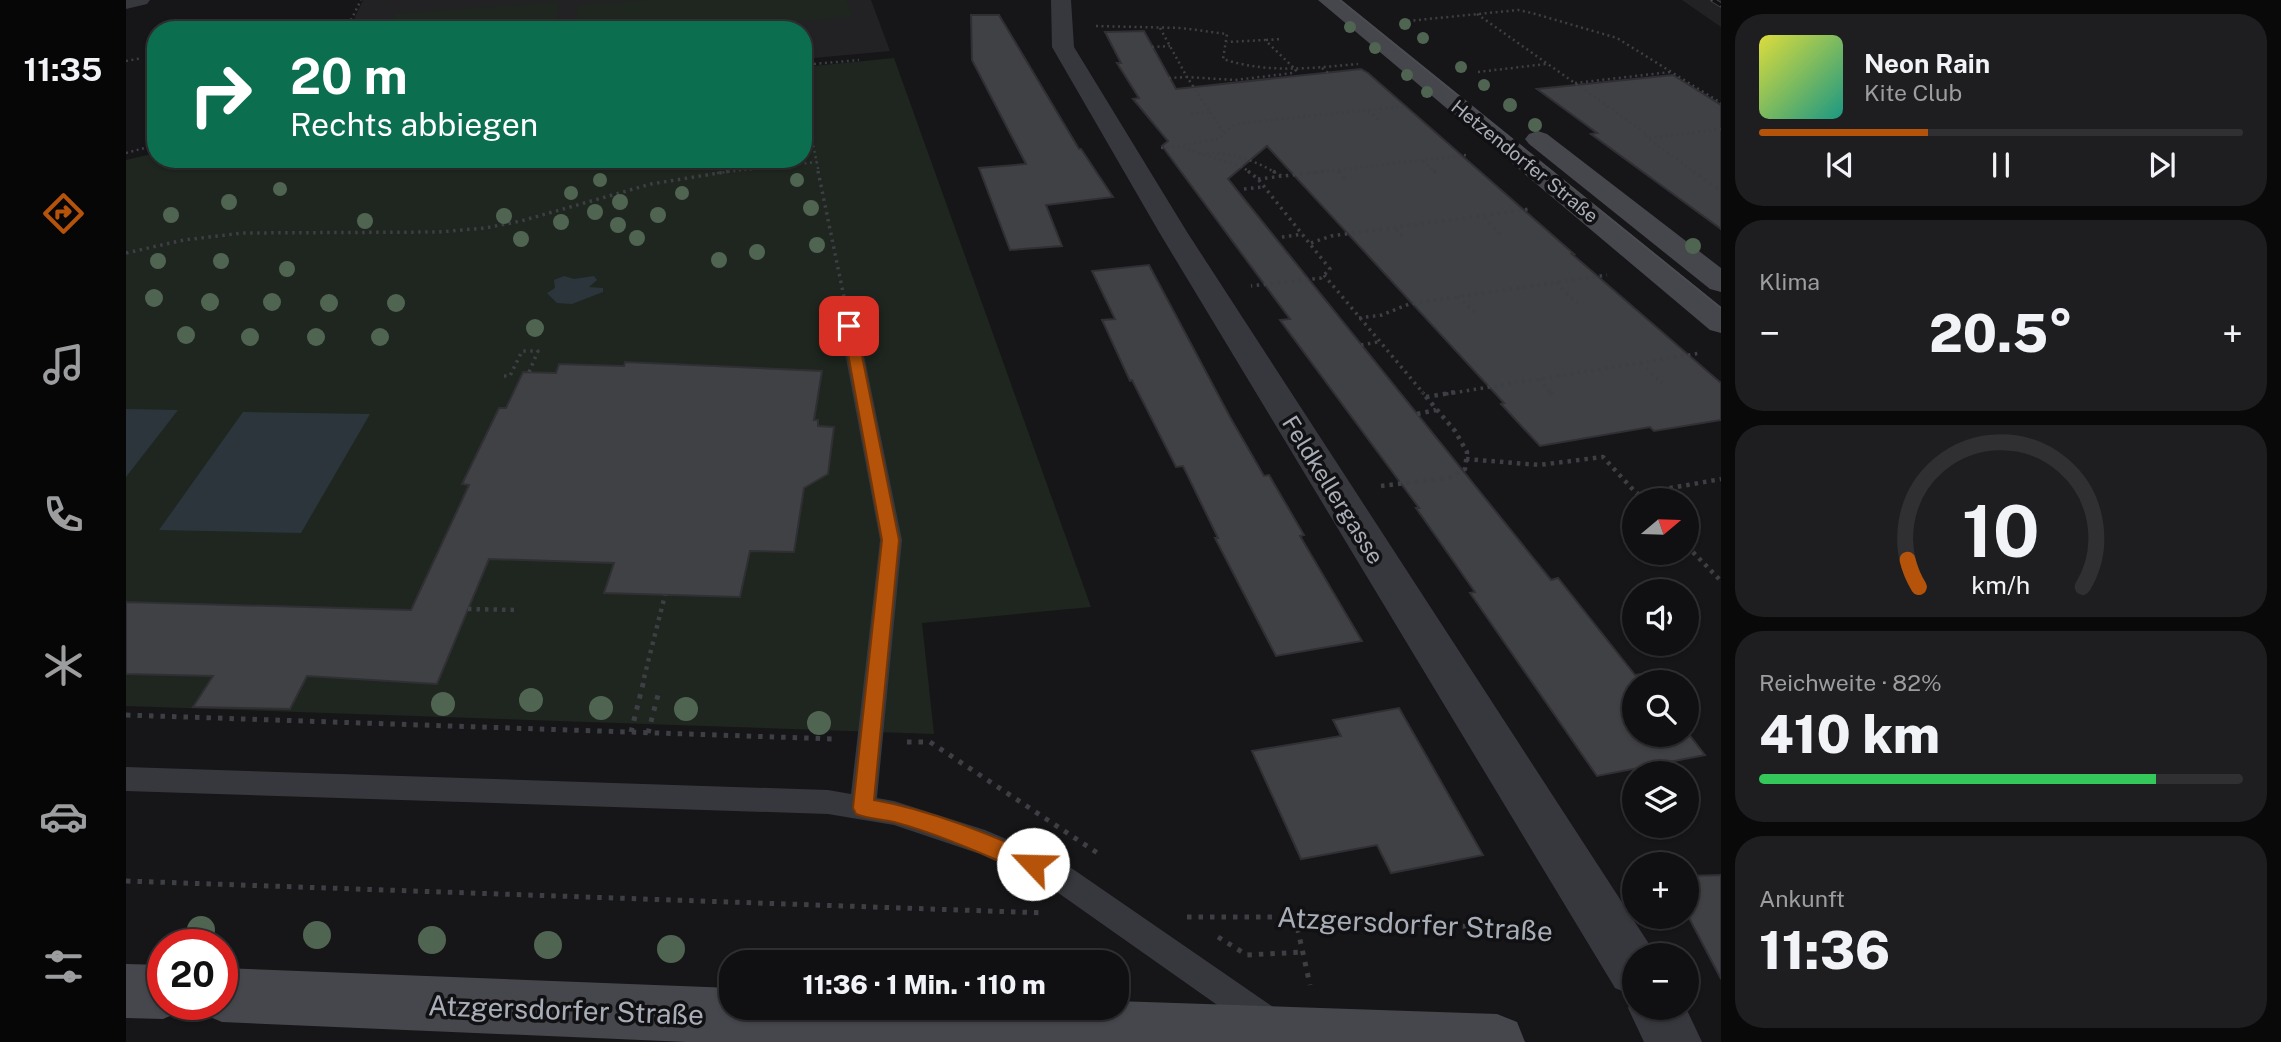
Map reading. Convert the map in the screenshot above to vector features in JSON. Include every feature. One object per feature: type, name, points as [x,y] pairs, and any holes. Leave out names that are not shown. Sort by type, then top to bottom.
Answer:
[{"type":"main road","name":"Hetzendorfer Straße","points":[[1328,0],[1721,323]]},
{"type":"main road","name":"Hetzendorfer Straße","points":[[1358,0],[1498,108]]},
{"type":"main road","name":"Hetzendorfer Straße","points":[[1519,125],[1721,283]]},
{"type":"main road","points":[[126,991],[147,992]]},
{"type":"main road","name":"Atzgersdorfer Straße","points":[[238,996],[742,1017],[1497,1042]]},
{"type":"street","points":[[126,3],[140,0]]},
{"type":"street","name":"Feldkellergasse","points":[[1062,13],[1063,47],[1125,152],[1622,950]]},
{"type":"street","points":[[1662,1020],[1674,1042]]},
{"type":"lane","points":[[849,326],[891,540],[863,808]]},
{"type":"lane","points":[[126,779],[828,802],[894,813],[985,843],[1057,875],[1302,1036]]},
{"type":"path","points":[[350,21],[360,0]]},
{"type":"path","points":[[1408,21],[1518,10],[1617,38],[1721,103]]},
{"type":"path","points":[[1062,13],[1227,34],[1223,59],[1236,64],[1296,70],[1363,63]]},
{"type":"path","points":[[1476,14],[1647,134],[1643,135],[1721,191]]},
{"type":"path","points":[[1159,27],[1187,77],[1225,134]]},
{"type":"path","points":[[1227,42],[1281,39]]},
{"type":"path","points":[[1265,40],[1296,70]]},
{"type":"path","points":[[1152,47],[1170,46]]},
{"type":"path","points":[[126,61],[142,58]]},
{"type":"path","points":[[812,64],[859,60]]},
{"type":"path","points":[[1478,72],[1547,64]]},
{"type":"path","points":[[1322,68],[1332,76]]},
{"type":"path","points":[[1169,78],[1235,80],[1293,73],[1296,70]]},
{"type":"path","points":[[1574,83],[1671,72]]},
{"type":"path","points":[[1125,152],[1219,139],[1234,125],[1407,106]]},
{"type":"path","points":[[1367,110],[1381,122]]},
{"type":"path","points":[[1191,114],[1209,112]]},
{"type":"path","points":[[1289,118],[1295,126]]},
{"type":"path","points":[[1647,138],[1721,129]]},
{"type":"path","points":[[812,139],[849,326]]},
{"type":"path","points":[[1177,146],[1243,167],[1258,179],[1329,269],[1324,275],[1210,290]]},
{"type":"path","points":[[126,153],[147,147]]},
{"type":"path","points":[[1198,153],[1221,151],[1265,165],[1282,177]]},
{"type":"path","points":[[1258,179],[1464,155]]},
{"type":"path","points":[[1422,160],[1436,173]]},
{"type":"path","points":[[812,163],[817,162]]},
{"type":"path","points":[[126,253],[236,232],[434,232],[484,228],[551,214],[629,188],[764,168]]},
{"type":"path","points":[[1338,170],[1345,179]]},
{"type":"path","points":[[1244,189],[1264,187]]},
{"type":"path","points":[[1311,243],[1331,236],[1533,209]]},
{"type":"path","points":[[1483,216],[1500,233]]},
{"type":"path","points":[[1396,229],[1404,238]]},
{"type":"path","points":[[1282,237],[1304,234]]},
{"type":"path","points":[[1324,275],[1454,431],[1467,452],[1465,469],[1449,478],[1334,491]]},
{"type":"path","points":[[1359,318],[1382,315],[1409,304],[1612,275]]},
{"type":"path","points":[[1556,283],[1577,303]]},
{"type":"path","points":[[1457,297],[1475,312]]},
{"type":"path","points":[[1361,345],[1379,342]]},
{"type":"path","points":[[504,376],[510,376],[522,351],[538,351],[529,372]]},
{"type":"path","points":[[1425,397],[1697,353]]},
{"type":"path","points":[[1641,362],[1662,383]]},
{"type":"path","points":[[1538,379],[1553,395]]},
{"type":"path","points":[[1417,414],[1437,410]]},
{"type":"path","points":[[1466,459],[1539,465],[1603,457],[1631,488]]},
{"type":"path","points":[[1671,488],[1721,479]]},
{"type":"path","points":[[1699,558],[1720,580]]},
{"type":"path","points":[[631,733],[665,595]]},
{"type":"path","points":[[468,609],[519,610]]},
{"type":"path","points":[[648,733],[659,691]]},
{"type":"path","points":[[126,881],[1056,914]]},
{"type":"path","name":"Atzgersdorfer Straße","points":[[1176,917],[1296,917],[1556,931]]},
{"type":"path","points":[[1296,917],[1302,1036]]},
{"type":"shaded area","points":[[363,0],[871,0],[890,51],[812,58],[812,21],[353,21]]},
{"type":"shaded area","points":[[647,0],[846,0],[852,17],[799,21],[576,21],[578,5]]},
{"type":"shaded area","points":[[1682,0],[1721,0],[1721,27]]},
{"type":"shaded area","points":[[559,2],[556,21],[392,21],[395,14]]},
{"type":"shaded area","points":[[894,58],[1091,607],[922,623],[934,734],[126,706],[126,160],[147,155],[147,168],[812,168],[812,66]]},
{"type":"shaded area","points":[[564,276],[574,279],[594,276],[597,280],[589,287],[603,288],[603,292],[572,304],[557,303],[547,293],[555,288],[554,280]]},
{"type":"shaded area","points":[[126,409],[178,410],[126,477]]},
{"type":"shaded area","points":[[243,412],[370,414],[301,533],[159,530]]},
{"type":"building","points":[[971,15],[999,15],[1079,149],[1113,197],[1046,205],[1062,246],[1010,250],[979,168],[1026,164],[972,60]]},
{"type":"building","points":[[1144,31],[1176,89],[1361,69],[1721,383],[1721,420],[1654,431],[1650,427],[1540,446],[1501,404],[1504,403],[1267,146],[1228,179],[1551,580],[1558,578],[1631,670],[1622,670],[1622,747],[1699,747],[1705,755],[1674,761],[1622,761],[1622,771],[1597,776],[1470,593],[1475,592],[1416,508],[1419,508],[1280,320],[1290,319],[1162,146],[1168,141],[1133,99],[1139,98],[1117,63],[1121,63],[1105,32]]},
{"type":"building","points":[[1673,75],[1721,105],[1721,229],[1591,134],[1597,133],[1537,89]]},
{"type":"building","points":[[1149,265],[1230,417],[1264,476],[1269,475],[1304,535],[1300,536],[1362,641],[1276,656],[1215,538],[1218,538],[1183,466],[1176,467],[1132,380],[1130,381],[1102,320],[1115,319],[1092,271]]},
{"type":"building","points":[[625,362],[822,371],[814,420],[818,420],[818,426],[834,427],[828,474],[804,488],[794,552],[750,551],[740,597],[604,593],[614,563],[489,559],[437,684],[307,676],[290,709],[193,707],[213,676],[126,674],[126,602],[411,610],[469,485],[462,484],[499,408],[506,408],[523,372],[556,373],[559,364],[624,366]]},
{"type":"building","points":[[1399,708],[1483,855],[1391,873],[1377,845],[1301,859],[1252,751],[1341,736],[1333,720]]},
{"type":"building","points":[[1721,875],[1721,979],[1695,929],[1699,929],[1699,876]]},
{"type":"tram line","points":[[1340,0],[1721,308]]},
{"type":"railway","points":[[1713,0],[1721,5]]},
{"type":"route","points":[[849,326],[891,540],[863,808],[894,813],[985,843],[1033,864]]}]
